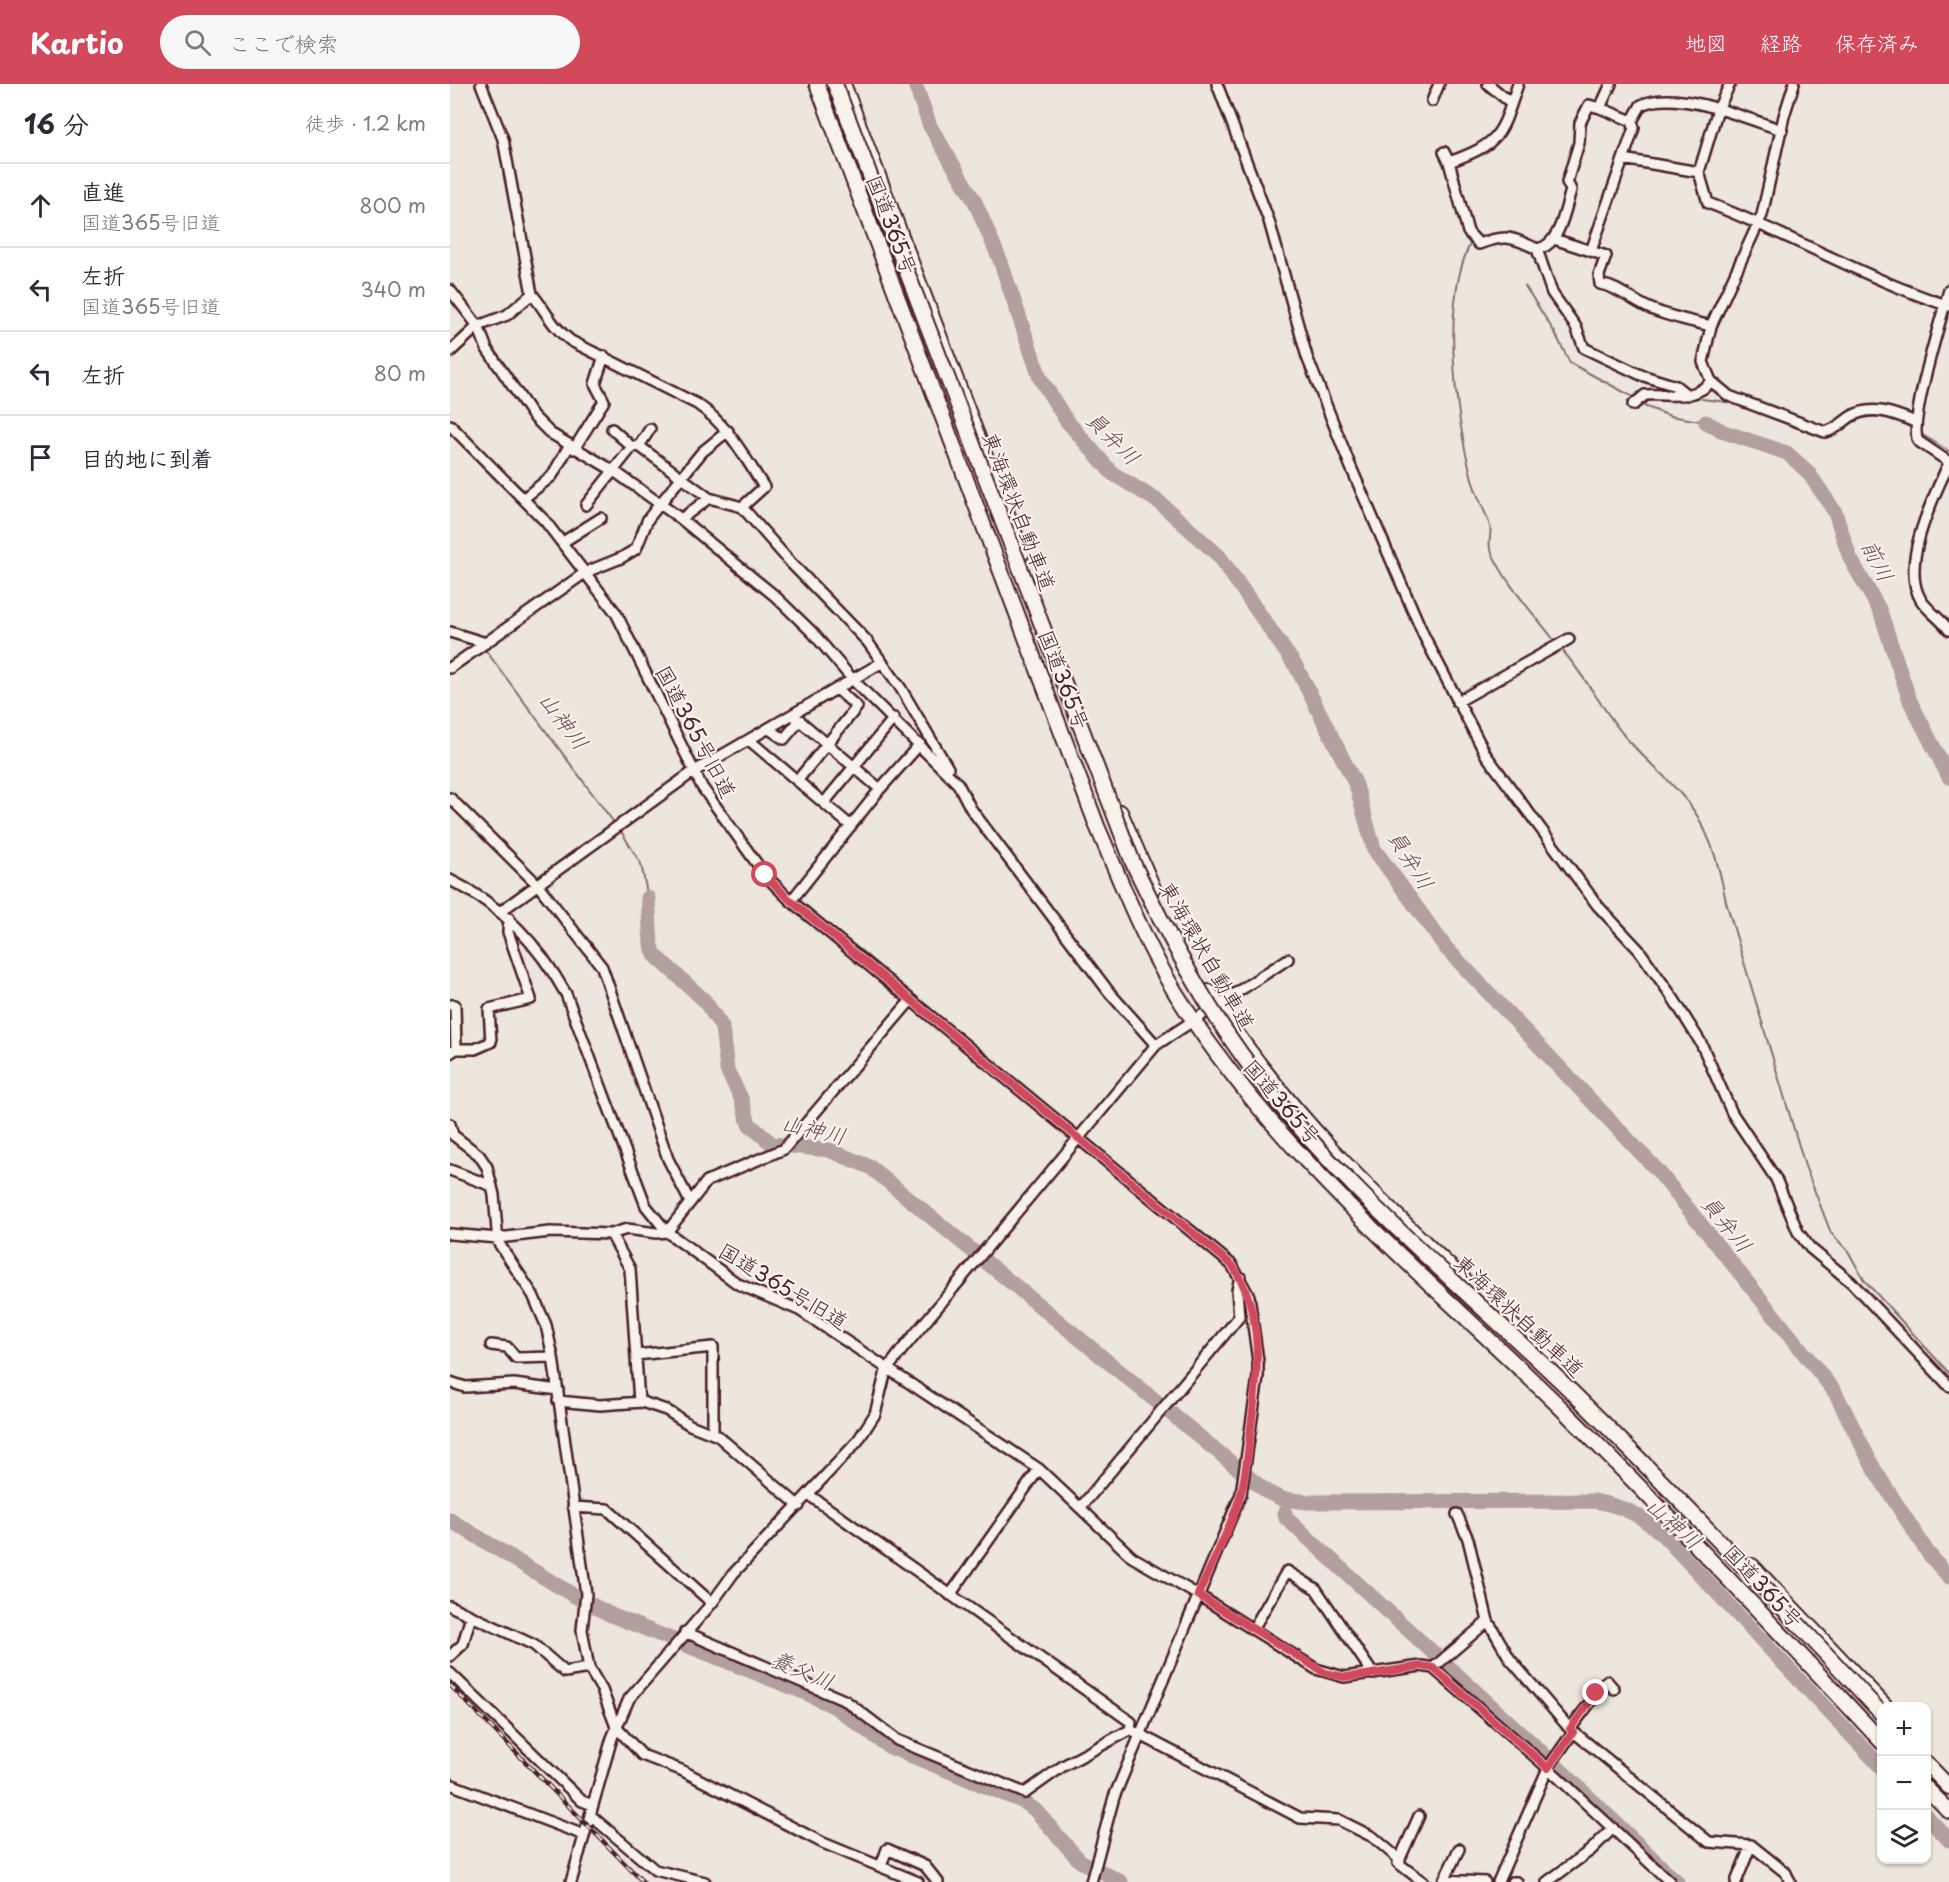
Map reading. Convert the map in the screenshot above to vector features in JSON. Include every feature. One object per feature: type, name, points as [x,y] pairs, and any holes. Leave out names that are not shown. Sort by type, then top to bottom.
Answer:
[{"type":"highway","name":"国道365号","points":[[818,84],[1097,826],[1148,940],[1193,1020],[1243,1088],[1338,1193],[1657,1504],[1877,1738]]},
{"type":"highway","name":"東海環状自動車道","points":[[835,84],[1132,863],[1167,934],[1221,1025],[1289,1115],[1331,1162],[1572,1393],[1877,1710]]},
{"type":"highway","name":"国道365号","points":[[843,84],[1118,805],[1164,912],[1216,1004],[1279,1091],[1343,1164],[1622,1433],[1880,1702]]},
{"type":"highway","points":[[1931,1756],[1949,1775]]},
{"type":"highway","points":[[1931,1768],[1949,1787]]},
{"type":"highway","points":[[1931,1793],[1949,1811]]},
{"type":"street","points":[[481,84],[503,139],[532,294],[555,329],[571,341],[697,404],[712,414],[728,431],[764,487],[742,507]]},
{"type":"street","points":[[1217,84],[1269,221],[1307,357],[1399,582],[1457,702],[1486,755],[1524,810],[1598,906],[1639,950],[1673,998],[1701,1043],[1732,1113],[1776,1179],[1798,1232],[1810,1248],[1851,1282],[1949,1386]]},
{"type":"street","points":[[1432,101],[1438,84]]},
{"type":"street","points":[[1488,84],[1511,103]]},
{"type":"street","points":[[1449,162],[1480,150],[1491,142],[1506,123],[1518,84]]},
{"type":"street","points":[[1600,108],[1611,84]]},
{"type":"street","points":[[1730,84],[1718,109],[1699,172],[1708,203],[1759,222],[1895,286],[1947,305]]},
{"type":"street","points":[[1794,84],[1759,222],[1711,326],[1703,362],[1711,381],[1729,396],[1826,432],[1857,414],[1868,411],[1891,413],[1915,428]]},
{"type":"street","points":[[1591,251],[1634,128],[1632,121],[1641,105],[1663,98],[1718,109],[1782,130]]},
{"type":"street","points":[[1537,249],[1554,239],[1571,190],[1567,182],[1579,143],[1580,123],[1589,105],[1632,121]]},
{"type":"street","points":[[1444,152],[1449,162],[1468,232],[1479,244],[1495,238],[1514,237],[1537,249],[1552,292],[1576,327],[1584,348],[1648,378],[1676,386],[1687,395]]},
{"type":"street","points":[[1623,159],[1699,172]]},
{"type":"street","points":[[1554,239],[1606,256],[1599,275],[1600,284],[1618,288],[1626,297],[1653,310],[1711,326]]},
{"type":"street","points":[[450,290],[478,327],[487,349],[533,416],[550,433],[612,470],[681,519],[737,563],[798,617],[853,680],[894,718],[958,784]]},
{"type":"street","points":[[1949,290],[1915,428],[1918,441],[1949,462],[1919,539],[1915,568],[1915,588],[1921,601],[1949,630]]},
{"type":"street","points":[[450,352],[478,327],[507,315],[532,294]]},
{"type":"street","points":[[524,498],[552,476],[604,401],[595,384],[604,356]]},
{"type":"street","points":[[1633,405],[1645,395],[1687,395],[1703,390],[1711,381]]},
{"type":"street","name":"国道365号旧道","points":[[450,425],[524,498],[586,572],[625,628],[693,772],[726,823],[765,875],[791,901],[1232,1265],[1240,1276],[1249,1296],[1257,1345],[1258,1377],[1241,1494],[1198,1595]]},
{"type":"street","points":[[612,429],[684,477],[709,498],[742,507],[791,563],[852,623],[900,687],[971,809],[1096,975],[1156,1045]]},
{"type":"street","points":[[586,505],[612,470],[650,429]]},
{"type":"street","points":[[450,668],[586,572],[621,558],[636,549],[648,519],[702,452],[728,431]]},
{"type":"street","points":[[681,519],[709,498]]},
{"type":"street","points":[[563,542],[601,518]]},
{"type":"street","points":[[450,632],[486,643]]},
{"type":"street","points":[[1457,702],[1569,639]]},
{"type":"street","points":[[501,911],[693,772],[769,729],[797,717],[837,689],[881,663]]},
{"type":"street","points":[[797,781],[857,708],[837,689]]},
{"type":"street","points":[[769,729],[784,739],[797,717]]},
{"type":"street","points":[[797,717],[880,789]]},
{"type":"street","points":[[824,803],[894,718]]},
{"type":"street","points":[[749,740],[851,826]]},
{"type":"street","points":[[791,901],[880,789],[920,744]]},
{"type":"street","points":[[450,798],[538,885],[602,967],[668,1159],[690,1202]]},
{"type":"street","name":"国道365号旧道","points":[[450,880],[476,893],[501,911],[550,965],[566,994],[646,1206],[667,1232],[738,1284],[799,1310],[886,1371],[1039,1469],[1132,1557],[1325,1673],[1344,1677],[1438,1663]]},
{"type":"street","points":[[450,1005],[455,1005],[453,1051],[475,1049],[491,1042],[489,1009],[531,999],[508,932],[509,918]]},
{"type":"street","points":[[571,1882],[616,1727],[635,1690],[712,1603],[733,1574],[799,1506],[864,1433],[875,1414],[886,1371],[1156,1045],[1288,958]]},
{"type":"street","points":[[450,1234],[498,1239],[550,1232],[611,1234],[627,1229],[656,1233],[667,1232],[707,1181],[718,1174],[784,1149],[911,1000]]},
{"type":"street","points":[[450,1124],[453,1135],[483,1160],[492,1186],[498,1239],[537,1303],[553,1358],[585,1594],[582,1630],[589,1668],[602,1690],[616,1727],[642,1755],[653,1761],[681,1770],[822,1843],[918,1882]]},
{"type":"street","points":[[450,1170],[492,1186]]},
{"type":"street","points":[[611,1234],[630,1269],[639,1402]]},
{"type":"street","points":[[1081,1507],[1239,1317],[1237,1290],[1240,1276]]},
{"type":"street","points":[[491,1345],[507,1347],[516,1358],[553,1358]]},
{"type":"street","points":[[636,1355],[713,1347],[713,1433]]},
{"type":"street","points":[[450,1382],[465,1387],[514,1384],[558,1390]]},
{"type":"street","points":[[558,1401],[600,1406],[639,1402],[666,1410],[690,1425],[713,1433],[799,1506]]},
{"type":"street","points":[[950,1595],[1039,1469]]},
{"type":"street","points":[[809,1495],[1131,1722],[1134,1731],[1300,1818],[1339,1820],[1373,1837],[1400,1860]]},
{"type":"street","points":[[573,1507],[607,1509],[712,1603]]},
{"type":"street","points":[[1456,1514],[1468,1539],[1488,1621],[1516,1666],[1572,1731],[1709,1842],[1751,1845],[1786,1873],[1790,1882]]},
{"type":"street","points":[[1253,1629],[1287,1571],[1316,1589],[1373,1674]]},
{"type":"street","points":[[1094,1879],[1096,1862],[1134,1731],[1170,1666],[1198,1595]]},
{"type":"street","points":[[450,1606],[534,1645],[565,1672],[589,1668]]},
{"type":"street","points":[[450,1656],[463,1644],[471,1616]]},
{"type":"street","points":[[1488,1621],[1438,1663],[1551,1764],[1613,1828],[1671,1882]]},
{"type":"street","points":[[684,1633],[846,1701],[897,1740],[1025,1793],[1063,1766],[1134,1731]]},
{"type":"street","points":[[450,1673],[655,1870],[705,1882]]},
{"type":"street","points":[[1498,1882],[1551,1764],[1605,1683],[1607,1681],[1614,1689]]},
{"type":"street","points":[[450,1784],[584,1835]]},
{"type":"street","points":[[1419,1816],[1398,1863],[1423,1882]]},
{"type":"street","points":[[1547,1882],[1591,1850],[1613,1828]]},
{"type":"street","points":[[1736,1882],[1751,1845]]},
{"type":"street","points":[[881,1866],[888,1849],[925,1866],[938,1882]]},
{"type":"street","points":[[1459,1849],[1444,1881],[1485,1882]]},
{"type":"street","points":[[1512,1882],[1517,1882]]},
{"type":"waterway","name":"員弁川","points":[[915,84],[930,126],[975,202],[1000,260],[1040,378],[1066,420],[1112,473],[1159,502],[1219,556],[1297,668],[1356,785],[1374,849],[1446,948],[1658,1171],[1835,1392],[1874,1469],[1928,1553],[1949,1577]]},
{"type":"waterway","points":[[1467,160],[1477,156],[1500,138],[1510,121],[1517,101]]},
{"type":"waterway","points":[[1456,164],[1460,179]]},
{"type":"waterway","points":[[1470,244],[1461,269],[1453,328],[1456,392],[1466,453],[1474,485],[1490,526],[1490,548],[1510,584],[1553,639]]},
{"type":"waterway","points":[[1525,286],[1555,333],[1570,363],[1633,397]]},
{"type":"waterway","points":[[1702,399],[1735,403]]},
{"type":"waterway","points":[[1644,406],[1670,416],[1706,422]]},
{"type":"waterway","points":[[1746,407],[1823,438],[1833,436],[1855,421],[1872,417],[1897,421],[1913,429]]},
{"type":"waterway","name":"前川","points":[[1706,422],[1724,432],[1787,453],[1808,472],[1835,512],[1850,558],[1880,611],[1910,701],[1949,777]]},
{"type":"waterway","points":[[1921,434],[1949,451]]},
{"type":"waterway","name":"山神川","points":[[461,639],[463,643],[477,645]]},
{"type":"waterway","name":"山神川","points":[[484,648],[615,824]]},
{"type":"waterway","points":[[1563,651],[1622,733],[1680,793],[1705,830],[1716,858],[1726,902],[1805,1166],[1831,1233],[1848,1251],[1864,1280],[1949,1373]]},
{"type":"waterway","name":"山神川","points":[[619,828],[641,864],[648,898]]},
{"type":"waterway","name":"山神川","points":[[648,898],[651,944],[655,955],[704,1000],[722,1027],[727,1070],[741,1098],[749,1124],[772,1144],[829,1150],[870,1167],[1267,1492],[1282,1499],[1309,1502],[1595,1501],[1639,1516],[1662,1534],[1877,1763]]},
{"type":"waterway","name":"山神川","points":[[1285,1513],[1286,1518],[1546,1756],[1677,1882]]},
{"type":"waterway","name":"養父川","points":[[450,1520],[573,1595],[611,1615],[806,1693],[835,1707],[888,1746],[1024,1802],[1035,1810],[1080,1861],[1121,1882]]},
{"type":"waterway","name":"山神川","points":[[1931,1821],[1949,1840]]},
{"type":"railway","points":[[450,1685],[643,1882]]},
{"type":"route","points":[[765,875],[791,901],[1232,1265],[1240,1276],[1249,1296],[1257,1345],[1258,1377],[1241,1494],[1198,1595],[1325,1673],[1344,1677],[1421,1666],[1433,1668],[1548,1768],[1573,1732],[1570,1729],[1596,1693]]}]
